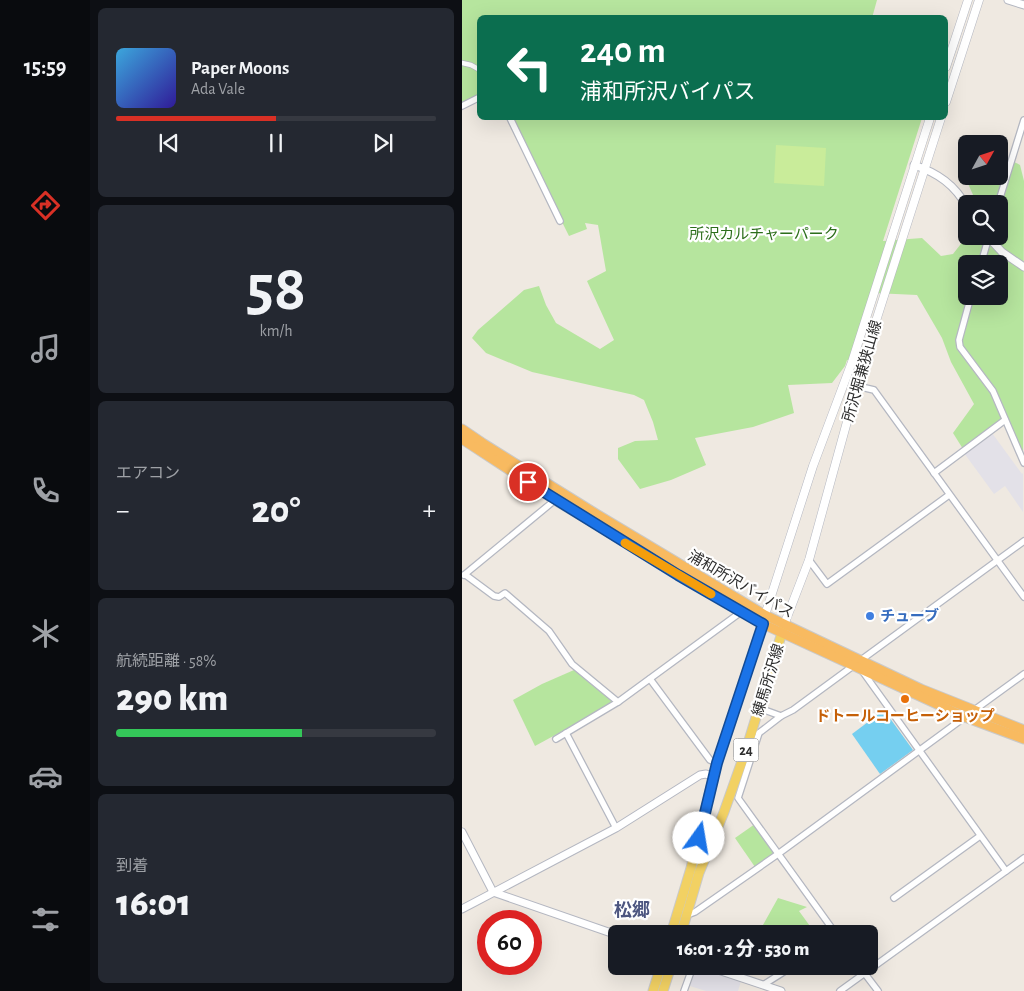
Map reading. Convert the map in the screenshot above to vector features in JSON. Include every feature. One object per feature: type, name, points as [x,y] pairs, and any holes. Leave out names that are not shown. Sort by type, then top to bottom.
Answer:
[{"type":"highway","name":"浦和所沢バイパス","points":[[462,429],[764,620]]},
{"type":"highway","name":"浦和所沢バイパス","points":[[462,438],[555,500],[741,612],[764,620],[965,717],[1024,739]]},
{"type":"highway","name":"浦和所沢バイパス","points":[[859,665],[1024,730]]},
{"type":"main road","points":[[948,61],[968,0]]},
{"type":"main road","points":[[948,96],[979,0]]},
{"type":"main road","name":"所沢堀兼狭山線","points":[[764,620],[813,466],[852,362],[929,120]]},
{"type":"main road","name":"所沢堀兼狭山線","points":[[783,629],[809,560],[857,386],[940,120]]},
{"type":"main road","name":"練馬所沢線","points":[[674,925],[691,868],[717,763],[764,620]]},
{"type":"main road","name":"練馬所沢線","points":[[683,925],[699,873],[732,789],[783,629]]},
{"type":"main road","points":[[653,991],[658,975]]},
{"type":"main road","points":[[663,991],[668,975]]},
{"type":"street","points":[[1008,0],[1024,5]]},
{"type":"street","points":[[462,63],[477,68]]},
{"type":"street","points":[[462,106],[477,98]]},
{"type":"street","points":[[511,120],[560,221]]},
{"type":"street","points":[[1001,195],[1024,120]]},
{"type":"street","points":[[914,165],[947,181],[959,195]]},
{"type":"street","points":[[995,245],[1002,252],[1024,267]]},
{"type":"street","points":[[969,305],[959,340],[960,347],[993,391],[1024,464]]},
{"type":"street","points":[[857,386],[874,390],[1024,597]]},
{"type":"street","points":[[934,473],[1005,420]]},
{"type":"street","points":[[809,560],[827,584],[949,494]]},
{"type":"street","points":[[555,500],[463,575],[494,596],[499,597],[505,593],[549,632],[572,664],[618,702]]},
{"type":"street","points":[[829,925],[738,798],[759,733],[781,716],[793,710],[859,665],[1024,541]]},
{"type":"street","points":[[556,739],[618,702],[741,612]]},
{"type":"street","points":[[859,665],[918,751],[1006,871]]},
{"type":"street","points":[[973,711],[1024,674]]},
{"type":"street","points":[[650,679],[710,760],[717,763]]},
{"type":"street","points":[[759,708],[781,716]]},
{"type":"street","points":[[686,915],[695,912],[778,854],[965,717]]},
{"type":"street","points":[[566,733],[616,828]]},
{"type":"street","points":[[462,909],[616,828],[700,775],[706,774],[713,777]]},
{"type":"street","points":[[462,832],[493,892],[608,932]]},
{"type":"street","points":[[894,898],[980,836]]},
{"type":"street","points":[[878,965],[1024,858]]},
{"type":"street","points":[[684,991],[690,975]]},
{"type":"street","points":[[733,975],[781,991]]},
{"type":"street","points":[[763,985],[779,975]]},
{"type":"street","points":[[840,991],[864,975]]},
{"type":"street","points":[[866,975],[878,991]]},
{"type":"shaded area","points":[[992,433],[1023,473],[1023,512],[1005,486],[994,494],[964,453]]},
{"type":"shaded area","points":[[694,975],[725,975],[741,981],[738,991],[706,991],[690,986]]},
{"type":"green space","points":[[462,0],[877,0],[873,15],[477,15],[477,96],[462,104]]},
{"type":"green space","name":"所沢カルチャーパーク","points":[[511,120],[921,120],[883,241],[922,238],[941,256],[953,254],[960,245],[1008,245],[1008,195],[973,195],[969,185],[1008,185],[1008,159],[1020,165],[1024,181],[1023,459],[1006,416],[963,449],[953,433],[974,404],[951,362],[942,338],[917,295],[874,293],[852,362],[847,360],[845,366],[832,383],[788,385],[794,413],[753,427],[695,438],[706,465],[671,480],[640,489],[618,459],[618,448],[635,441],[658,440],[644,400],[634,395],[532,372],[486,353],[472,338],[478,330],[524,290],[539,286],[546,305],[556,323],[600,349],[614,340],[587,281],[606,271],[598,225],[585,223],[587,229],[569,236]]},
{"type":"green space","points":[[776,145],[826,148],[824,186],[774,183]]},
{"type":"green space","points":[[574,670],[614,703],[535,746],[513,700],[542,684]]},
{"type":"green space","points":[[755,824],[775,853],[755,867],[735,838]]},
{"type":"green space","points":[[778,898],[807,907],[799,911],[809,925],[763,925]]},
{"type":"water","points":[[884,710],[913,750],[880,774],[852,734]]},
{"type":"slow traffic","points":[[625,543],[711,594]]},
{"type":"place","name":"チューブ","points":[[870,616]]},
{"type":"place","name":"ドトールコーヒーショップ","points":[[905,699]]},
{"type":"district","name":"松郷","points":[[632,910]]},
{"type":"route","points":[[528,482],[678,575],[763,624],[717,763],[699,838]]}]
